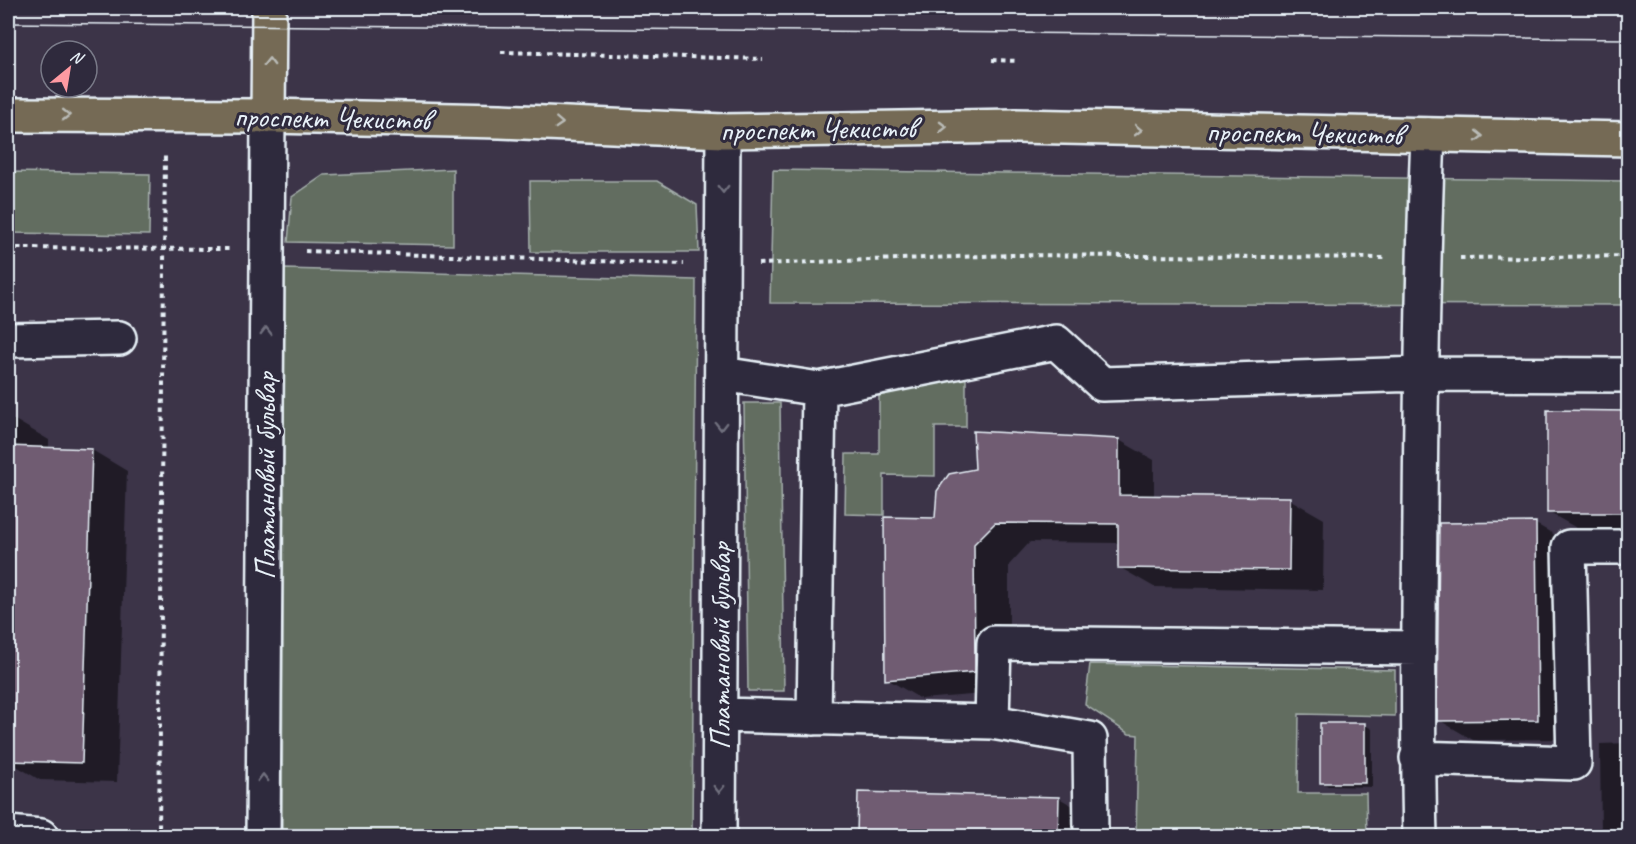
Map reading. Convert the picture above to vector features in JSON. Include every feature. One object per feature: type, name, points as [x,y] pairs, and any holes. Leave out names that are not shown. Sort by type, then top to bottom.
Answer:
[{"type":"main road","points":[[268,116],[269,8]]},
{"type":"main road","name":"проспект Чекистов","points":[[8,115],[268,116],[500,121],[723,131],[1016,126],[1629,139]]},
{"type":"street","name":"Платановый бульвар","points":[[263,837],[268,116]]},
{"type":"street","name":"Платановый бульвар","points":[[719,837],[723,131]]},
{"type":"street","points":[[1420,837],[1418,648],[1421,374],[1428,135]]},
{"type":"street","points":[[8,340],[119,338]]},
{"type":"street","points":[[722,374],[819,389],[1056,342],[1102,384],[1421,374],[1629,375]]},
{"type":"street","points":[[814,718],[819,389]]},
{"type":"street","points":[[1418,758],[1574,763],[1569,547],[1629,547]]},
{"type":"street","points":[[992,722],[994,643],[1418,648]]},
{"type":"street","points":[[720,715],[992,722],[1090,739],[1091,837]]},
{"type":"street","points":[[8,833],[41,837]]},
{"type":"path","points":[[501,52],[763,59]]},
{"type":"path","points":[[992,60],[1019,61]]},
{"type":"path","points":[[159,837],[165,116]]},
{"type":"path","points":[[8,248],[267,249],[722,266],[1012,255],[1423,258],[1629,256]]},
{"type":"green space","points":[[453,169],[453,245],[288,242],[292,197],[324,175]]},
{"type":"green space","points":[[773,170],[1628,181],[1628,305],[770,303]]},
{"type":"green space","points":[[8,172],[150,174],[149,235],[8,233]]},
{"type":"green space","points":[[530,181],[657,181],[697,205],[699,252],[531,252]]},
{"type":"green space","points":[[285,269],[696,280],[692,836],[282,836]]},
{"type":"green space","points":[[879,363],[966,364],[966,427],[935,427],[935,476],[884,475],[884,515],[845,514],[846,454],[879,454]]},
{"type":"green space","points":[[744,403],[780,403],[784,691],[748,691]]},
{"type":"green space","points":[[1090,664],[1395,670],[1395,716],[1299,714],[1298,793],[1366,793],[1367,836],[1136,836],[1138,735],[1129,734],[1085,705]]},
{"type":"building","points":[[1547,410],[1629,411],[1629,513],[1547,513]]},
{"type":"building","points":[[973,431],[1119,439],[1119,495],[1290,497],[1289,570],[1118,568],[1118,524],[995,523],[974,544],[975,672],[885,680],[884,517],[935,518],[937,491],[949,474],[975,469]]},
{"type":"building","points":[[8,446],[92,449],[82,763],[8,761],[8,636],[12,493],[8,493]]},
{"type":"building","points":[[1536,522],[1538,720],[1437,721],[1439,523]]},
{"type":"building","points":[[1320,723],[1365,723],[1365,783],[1320,783]]},
{"type":"building","points":[[858,792],[1059,797],[1058,837],[857,837]]},
{"type":"tram line","points":[[1190,8],[1628,12]]},
{"type":"tram line","points":[[8,23],[1628,39]]}]
